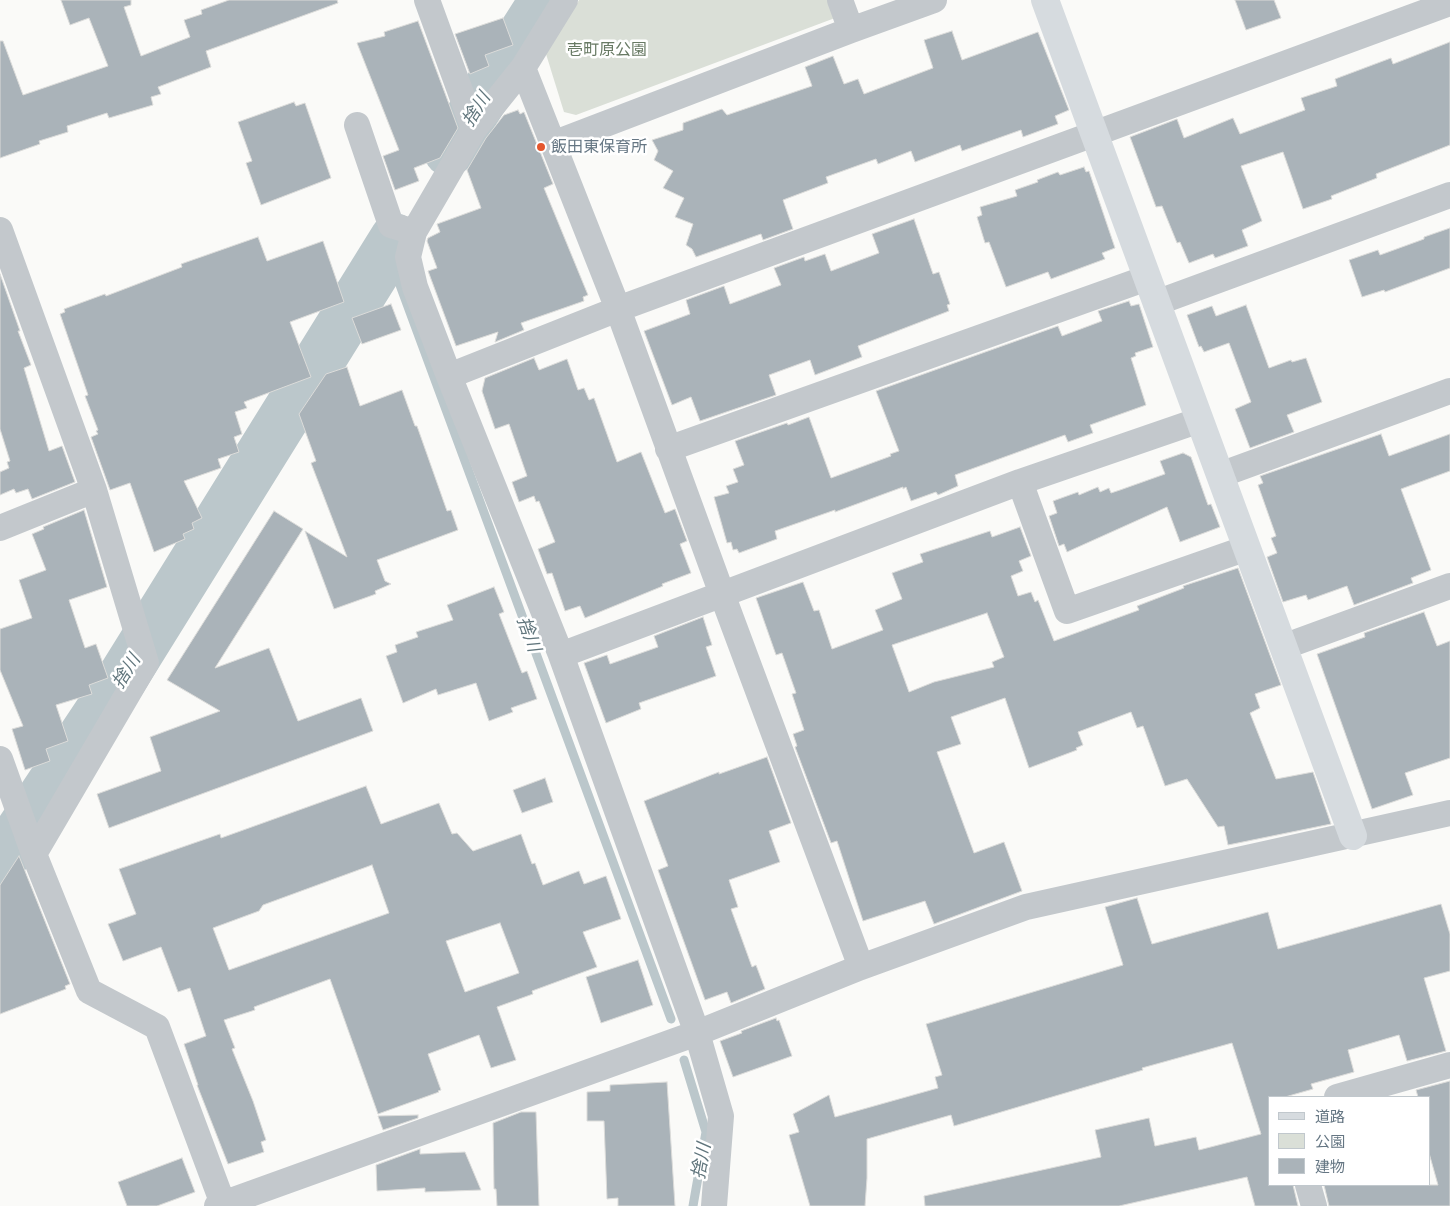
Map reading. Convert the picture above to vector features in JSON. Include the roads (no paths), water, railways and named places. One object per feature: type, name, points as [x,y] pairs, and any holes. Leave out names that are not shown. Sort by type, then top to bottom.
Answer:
[{"type":"street","points":[[427,0],[474,129]]},
{"type":"street","points":[[565,0],[523,68],[474,129],[414,232],[408,257],[415,287],[449,376],[561,654],[697,1033],[722,1116],[714,1206]]},
{"type":"street","points":[[840,0],[851,30]]},
{"type":"street","points":[[553,144],[934,0]]},
{"type":"street","points":[[1045,0],[1353,836]]},
{"type":"street","points":[[449,376],[618,309],[1450,3]]},
{"type":"street","points":[[523,68],[618,309],[668,449],[861,967]]},
{"type":"street","points":[[357,125],[391,225],[414,232]]},
{"type":"street","points":[[1156,303],[1450,195]]},
{"type":"street","points":[[0,230],[94,490],[146,663],[34,854]]},
{"type":"street","points":[[668,449],[1147,278]]},
{"type":"street","points":[[1220,475],[1450,391]]},
{"type":"street","points":[[561,654],[1020,482],[1200,420]]},
{"type":"street","points":[[1020,482],[1067,611],[1247,548]]},
{"type":"street","points":[[0,528],[94,490]]},
{"type":"street","points":[[1283,647],[1450,586]]},
{"type":"street","points":[[0,759],[34,854],[89,991],[157,1027],[220,1205],[697,1033],[861,967],[1026,907],[1450,813]]},
{"type":"street","points":[[1341,1096],[1450,1065]]},
{"type":"street","points":[[1308,1186],[1314,1206]]},
{"type":"waterway","name":"捨川","points":[[449,151],[545,0]]},
{"type":"waterway","name":"捨川","points":[[0,862],[121,680],[395,239]]},
{"type":"waterway","name":"捨川","points":[[391,248],[397,277],[671,1019]]},
{"type":"waterway","name":"捨川","points":[[684,1060],[706,1132],[693,1206]]},
{"type":"place","name":"飯田東保育所","points":[[541,147]]},
{"type":"park label","name":"壱町原公園","points":[[607,50]]}]
